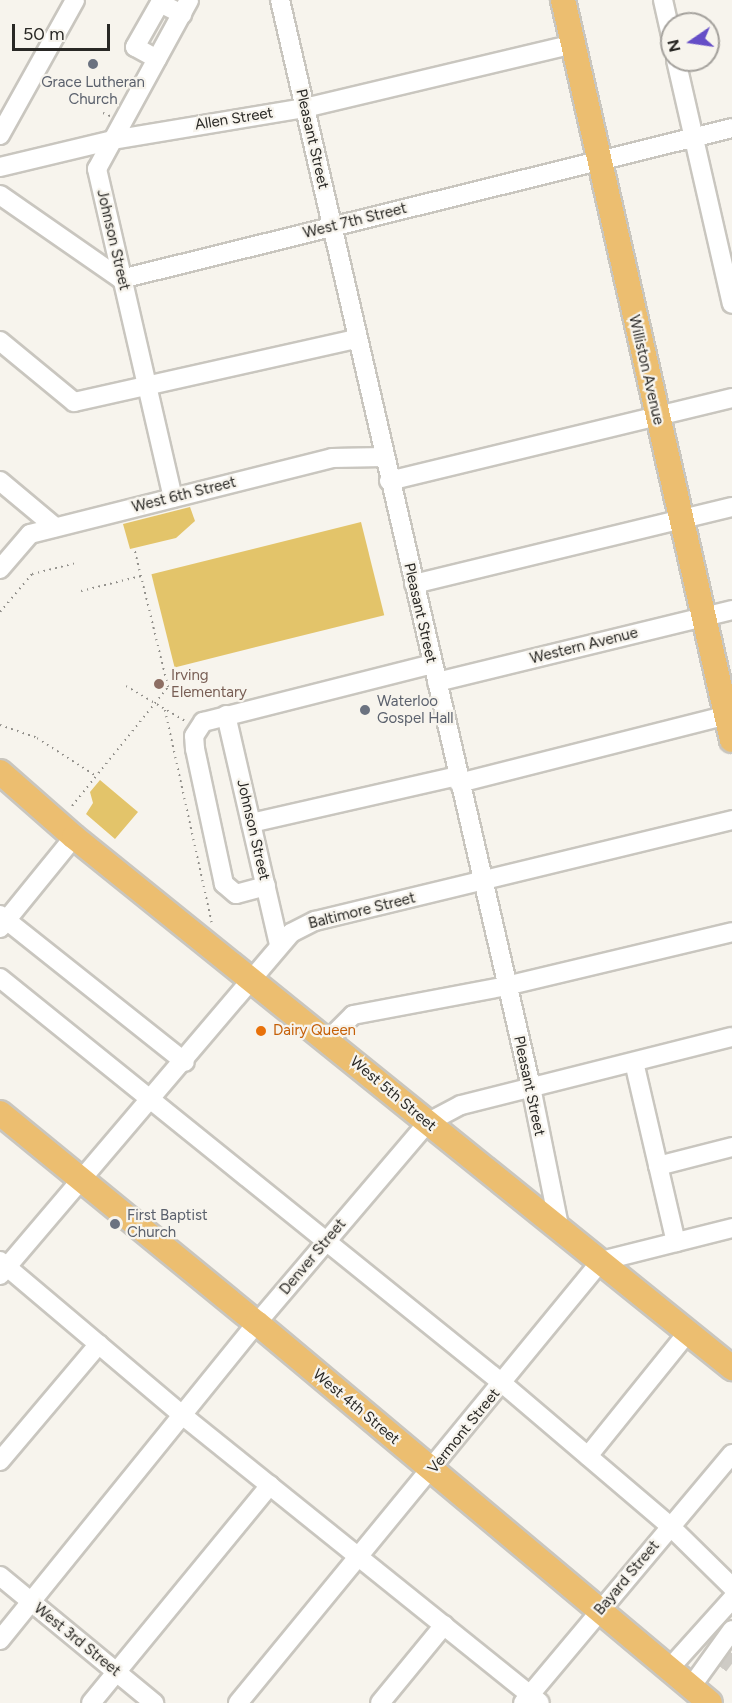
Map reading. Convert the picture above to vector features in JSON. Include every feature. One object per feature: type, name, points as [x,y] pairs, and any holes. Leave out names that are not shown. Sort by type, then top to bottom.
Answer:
[{"type":"main road","name":"Williston Avenue","points":[[563,0],[656,414],[729,715],[732,740]]},
{"type":"main road","name":"West 5th Street","points":[[0,772],[74,837],[254,978],[427,1123],[559,1226],[732,1368]]},
{"type":"main road","name":"West 4th Street","points":[[0,1113],[257,1323],[710,1703]]},
{"type":"street","points":[[0,135],[75,0]]},
{"type":"street","name":"Pleasant Street","points":[[280,0],[481,881],[531,1087],[559,1226]]},
{"type":"street","points":[[157,59],[135,47],[160,3],[186,7]]},
{"type":"street","name":"Johnson Street","points":[[173,498],[97,169],[186,7]]},
{"type":"street","name":"Allen Street","points":[[0,167],[113,140],[305,108],[573,44]]},
{"type":"street","points":[[679,72],[732,304]]},
{"type":"street","name":"West 7th Street","points":[[121,279],[732,129]]},
{"type":"street","points":[[0,195],[121,279]]},
{"type":"street","points":[[0,341],[74,402],[148,388],[357,339]]},
{"type":"street","points":[[390,481],[656,414],[732,398]]},
{"type":"street","name":"West 6th Street","points":[[0,569],[30,534],[332,458],[384,457]]},
{"type":"street","points":[[0,481],[55,527]]},
{"type":"street","points":[[414,584],[732,507]]},
{"type":"street","name":"Western Avenue","points":[[437,682],[732,610]]},
{"type":"street","points":[[266,886],[236,894],[224,884],[195,749],[198,729],[208,719],[433,664]]},
{"type":"street","name":"Johnson Street","points":[[226,715],[279,944]]},
{"type":"street","points":[[251,823],[458,780],[729,715]]},
{"type":"street","name":"Baltimore Street","points":[[2,1267],[185,1062],[279,944],[291,933],[315,921],[732,820]]},
{"type":"street","points":[[74,837],[2,921],[185,1062]]},
{"type":"street","points":[[328,1040],[353,1015],[506,986],[732,932]]},
{"type":"street","points":[[0,978],[502,1383],[671,1527],[732,1587]]},
{"type":"street","name":"Denver Street","points":[[0,1640],[257,1323],[427,1123],[461,1105],[732,1037]]},
{"type":"street","points":[[634,1062],[676,1242]]},
{"type":"street","points":[[658,1166],[732,1147]]},
{"type":"street","points":[[601,1261],[732,1228]]},
{"type":"street","name":"Vermont Street","points":[[238,1703],[432,1471],[601,1261]]},
{"type":"street","points":[[2,1267],[444,1625],[531,1700]]},
{"type":"street","points":[[588,1456],[688,1332]]},
{"type":"street","points":[[0,1461],[99,1344]]},
{"type":"street","name":"Bayard Street","points":[[531,1700],[600,1611],[732,1454]]},
{"type":"street","points":[[92,1703],[270,1485]]},
{"type":"street","name":"West 3rd Street","points":[[0,1576],[154,1703]]},
{"type":"street","points":[[669,1669],[732,1599]]},
{"type":"street","points":[[380,1703],[444,1625]]},
{"type":"street","points":[[691,1687],[714,1661],[732,1630]]},
{"type":"path","points":[[72,806],[168,687],[134,548]]},
{"type":"path","points":[[0,612],[32,574],[76,563]]},
{"type":"path","points":[[81,591],[141,576]]},
{"type":"path","points":[[126,686],[198,729]]},
{"type":"path","points":[[165,710],[212,923]]},
{"type":"path","points":[[0,725],[37,738],[96,776]]},
{"type":"shaded area","points":[[190,507],[195,521],[176,538],[130,549],[123,524]]},
{"type":"shaded area","points":[[361,522],[384,615],[175,667],[151,574]]},
{"type":"shaded area","points":[[100,780],[138,812],[115,839],[86,814],[93,803],[90,792]]},
{"type":"tunnel","points":[[719,1666],[732,1649]]},
{"type":"place","name":"Grace Lutheran Church","points":[[93,64]]},
{"type":"place","name":"Irving Elementary","points":[[159,684]]},
{"type":"place","name":"Waterloo Gospel Hall","points":[[365,710]]},
{"type":"place","name":"Dairy Queen","points":[[261,1031]]},
{"type":"place","name":"First Baptist Church","points":[[115,1224]]}]
